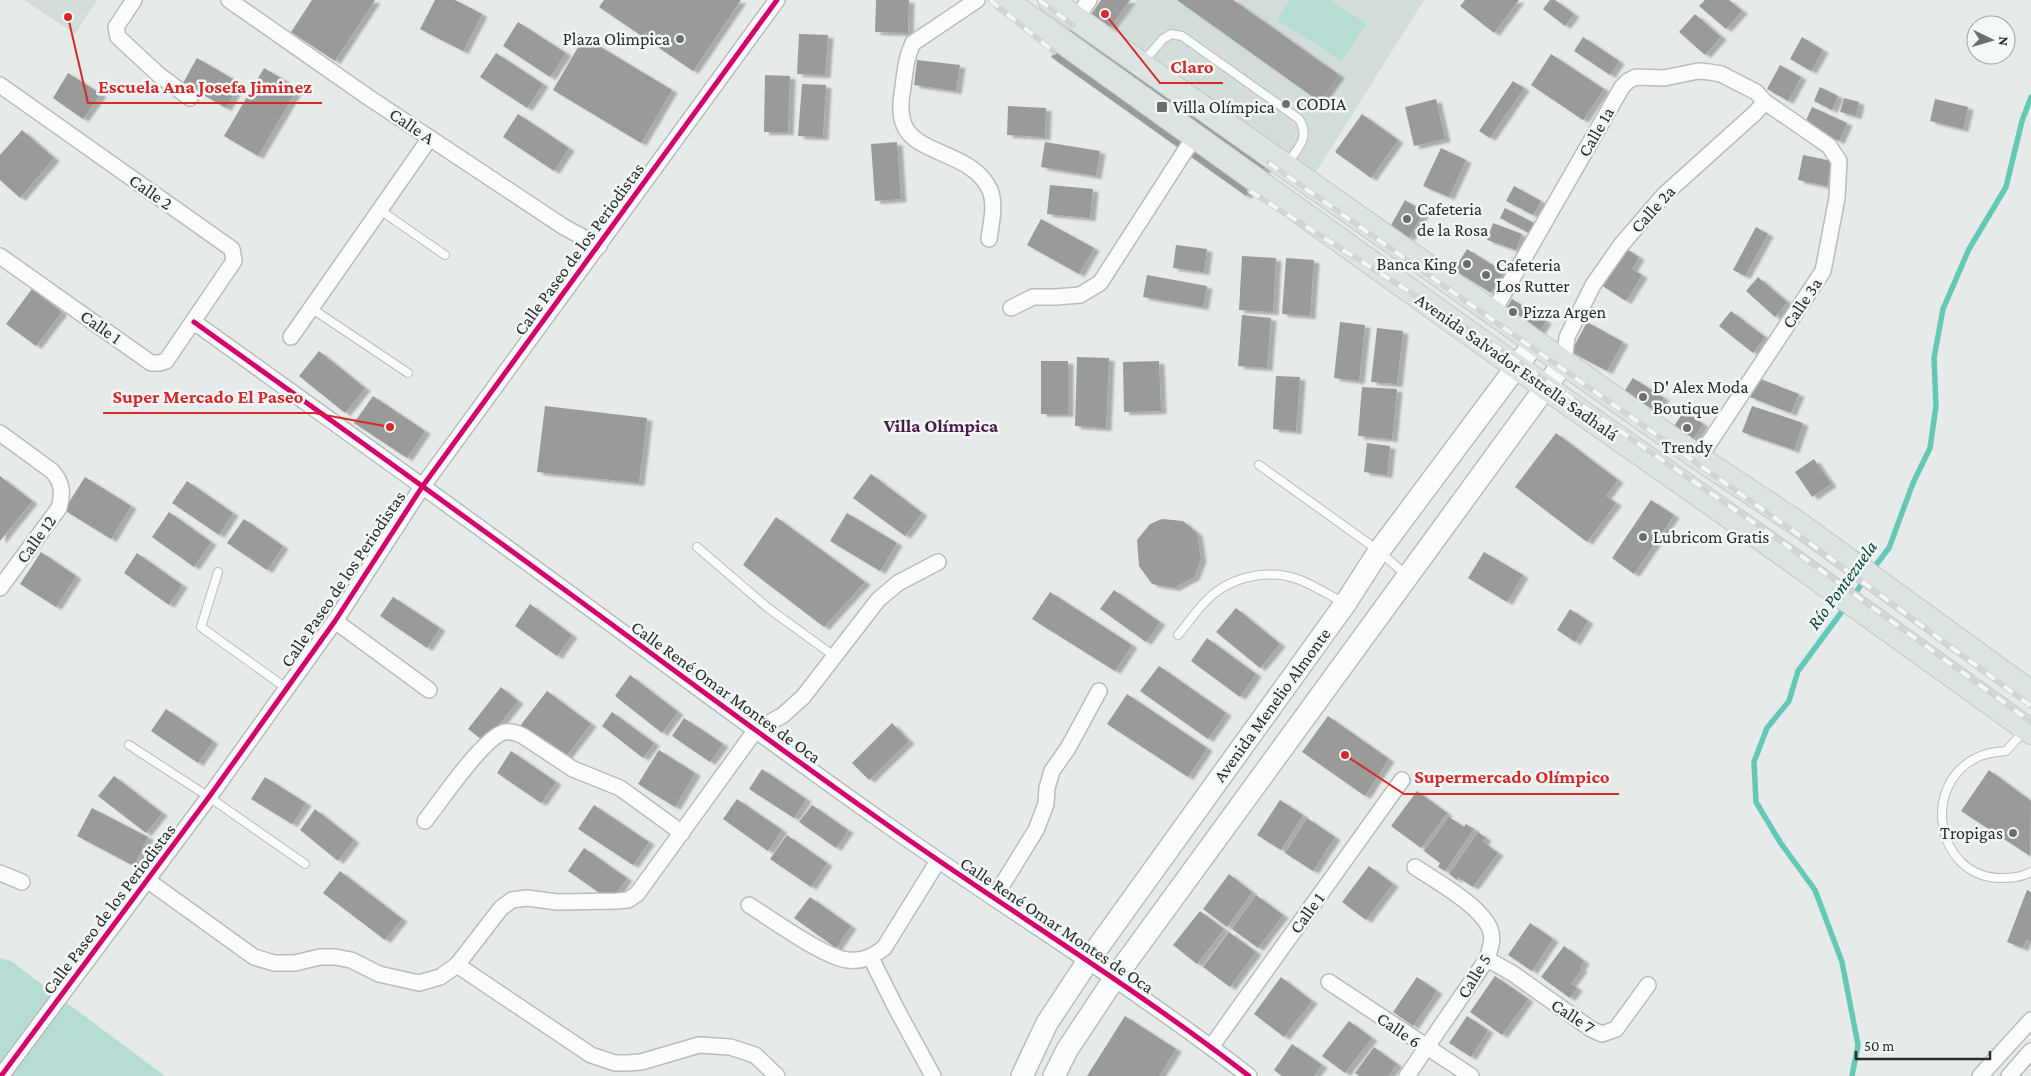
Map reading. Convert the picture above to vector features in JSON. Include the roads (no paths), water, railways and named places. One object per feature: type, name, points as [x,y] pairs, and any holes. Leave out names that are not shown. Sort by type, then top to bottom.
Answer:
[{"type":"main road","name":"Avenida Salvador Estrella Sadhalá","points":[[1005,0],[2001,711],[2030,728]]},
{"type":"main road","name":"Avenida Salvador Estrella Sadhalá","points":[[1050,0],[1082,9],[1141,65],[1699,458],[1797,523],[2024,687]]},
{"type":"street","points":[[134,0],[116,27],[118,37],[159,75],[190,98]]},
{"type":"street","name":"Calle A","points":[[229,0],[430,138],[564,226],[599,246]]},
{"type":"street","name":"Calle Paseo de los Periodistas","points":[[4,1073],[209,797],[335,621],[422,487],[778,0]]},
{"type":"street","points":[[977,0],[913,43],[908,54],[900,103],[904,126],[911,136],[970,166],[982,177],[990,191],[993,210],[989,239]]},
{"type":"street","name":"Calle 1a","points":[[1492,312],[1622,87],[1628,81],[1636,77],[1664,78],[1698,71],[1710,72],[1721,74],[1756,92],[1764,102]]},
{"type":"street","name":"Calle 2","points":[[0,85],[232,249],[234,261],[194,322]]},
{"type":"street","name":"Calle 2a","points":[[1564,362],[1566,337],[1593,285],[1621,245],[1665,194],[1755,113],[1764,102]]},
{"type":"street","name":"Calle 3a","points":[[1699,458],[1824,271],[1837,198],[1839,161],[1829,146],[1764,102]]},
{"type":"street","points":[[1011,308],[1033,297],[1080,295],[1100,283],[1196,137]]},
{"type":"street","points":[[291,337],[430,138]]},
{"type":"street","name":"Calle 1","points":[[0,256],[152,363],[166,361],[194,322]]},
{"type":"street","name":"Calle René Omar Montes de Oca","points":[[194,322],[558,585],[755,731],[938,861],[1114,979],[1211,1047],[1248,1076]]},
{"type":"street","points":[[1535,342],[1566,337]]},
{"type":"street","name":"Avenida Menelio Almonte","points":[[1022,1076],[1047,1023],[1088,961],[1346,604],[1379,551],[1535,342]]},
{"type":"street","name":"Avenida Menelio Almonte","points":[[1054,1076],[1067,1050],[1114,979],[1564,362]]},
{"type":"street","name":"Calle 12","points":[[0,433],[58,477],[62,497],[59,508],[0,588]]},
{"type":"street","points":[[147,880],[254,957],[264,961],[296,963],[320,957],[335,957],[351,960],[379,974],[419,983],[440,977],[457,965],[501,908],[512,900],[527,898],[557,902],[617,902],[628,900],[637,894],[755,731],[783,714],[803,697],[878,600],[898,583],[938,562]]},
{"type":"street","points":[[335,621],[429,690]]},
{"type":"street","points":[[994,898],[1036,830],[1046,804],[1047,788],[1052,771],[1068,748],[1099,692]]},
{"type":"street","points":[[425,821],[480,750],[491,739],[504,732],[515,732],[529,739],[573,769],[620,788],[682,833]]},
{"type":"street","name":"Calle 1","points":[[1211,1047],[1402,780]]},
{"type":"street","points":[[749,905],[825,952],[848,960],[871,958],[884,948],[938,861]]},
{"type":"street","name":"Calle 5","points":[[1407,1076],[1487,960],[1492,943],[1490,930],[1483,917],[1471,906],[1415,866]]},
{"type":"street","points":[[0,873],[22,882]]},
{"type":"street","points":[[871,958],[933,1076]]},
{"type":"street","name":"Calle 7","points":[[1487,960],[1512,973],[1591,1030],[1602,1034],[1616,1028],[1648,985]]},
{"type":"street","points":[[457,965],[591,1055],[603,1060],[615,1063],[641,1062],[699,1045],[730,1047],[755,1056],[777,1076]]},
{"type":"street","name":"Calle 6","points":[[1329,982],[1471,1076]]},
{"type":"street","points":[[1980,1076],[2031,1020]]},
{"type":"street","points":[[2009,1076],[2031,1051]]},
{"type":"lane","points":[[1141,65],[1163,39],[1171,34],[1182,36],[1299,119],[1305,128],[1304,139],[1285,166]]},
{"type":"lane","points":[[380,210],[445,255]]},
{"type":"lane","points":[[311,308],[408,373]]},
{"type":"lane","points":[[1259,465],[1379,551],[1407,577]]},
{"type":"lane","points":[[697,547],[768,608],[834,656]]},
{"type":"lane","points":[[218,572],[201,627],[286,688]]},
{"type":"lane","points":[[1178,635],[1216,592],[1251,576],[1272,575],[1299,579],[1346,604]]},
{"type":"lane","points":[[2030,728],[2006,751],[1990,753],[1976,758],[1964,766],[1950,783],[1942,803],[1942,828],[1949,847],[1960,861],[1976,872],[1991,877],[2008,878],[2031,872]]},
{"type":"lane","points":[[129,745],[209,797],[305,864]]},
{"type":"waterway","name":"Río Pontezuela","points":[[1872,570],[1889,548],[1913,483],[1930,448],[1936,406],[1934,358],[1943,309],[1969,249],[2006,187],[2022,121],[2031,97]]},
{"type":"waterway","name":"Río Pontezuela","points":[[1852,598],[1865,579]]},
{"type":"waterway","name":"Río Pontezuela","points":[[1846,606],[1798,671],[1789,701],[1767,728],[1754,762],[1756,802],[1780,842],[1815,890],[1842,962],[1858,1045],[1852,1076]]},
{"type":"railway","points":[[990,0],[1054,52]]},
{"type":"railway","points":[[1039,0],[1073,25]]},
{"type":"railway","points":[[1269,163],[1792,530],[2031,706]]},
{"type":"railway","points":[[1250,191],[1500,349],[1782,542],[2031,722]]},
{"type":"place","name":"Claro","points":[[1105,14]]},
{"type":"place","name":"Escuela Ana Josefa Jiminez","points":[[68,17]]},
{"type":"place","name":"Plaza Olimpica","points":[[680,39]]},
{"type":"place","name":"CODIA","points":[[1286,104]]},
{"type":"place","name":"Villa Olímpica","points":[[1162,107]]},
{"type":"place","name":"Cafeteria de la Rosa","points":[[1407,219]]},
{"type":"place","name":"Banca King","points":[[1467,264]]},
{"type":"place","name":"Cafeteria Los Rutter","points":[[1486,275]]},
{"type":"place","name":"Pizza Argen","points":[[1513,312]]},
{"type":"place","name":"D' Alex Moda Boutique","points":[[1643,397]]},
{"type":"place","name":"Super Mercado El Paseo","points":[[390,427]]},
{"type":"place","name":"Trendy","points":[[1687,428]]},
{"type":"place","name":"Lubricom Gratis","points":[[1643,537]]},
{"type":"place","name":"Supermercado Olímpico","points":[[1345,755]]},
{"type":"place","name":"Tropigas","points":[[2013,833]]},
{"type":"district","name":"Villa Olímpica","points":[[941,425]]}]
